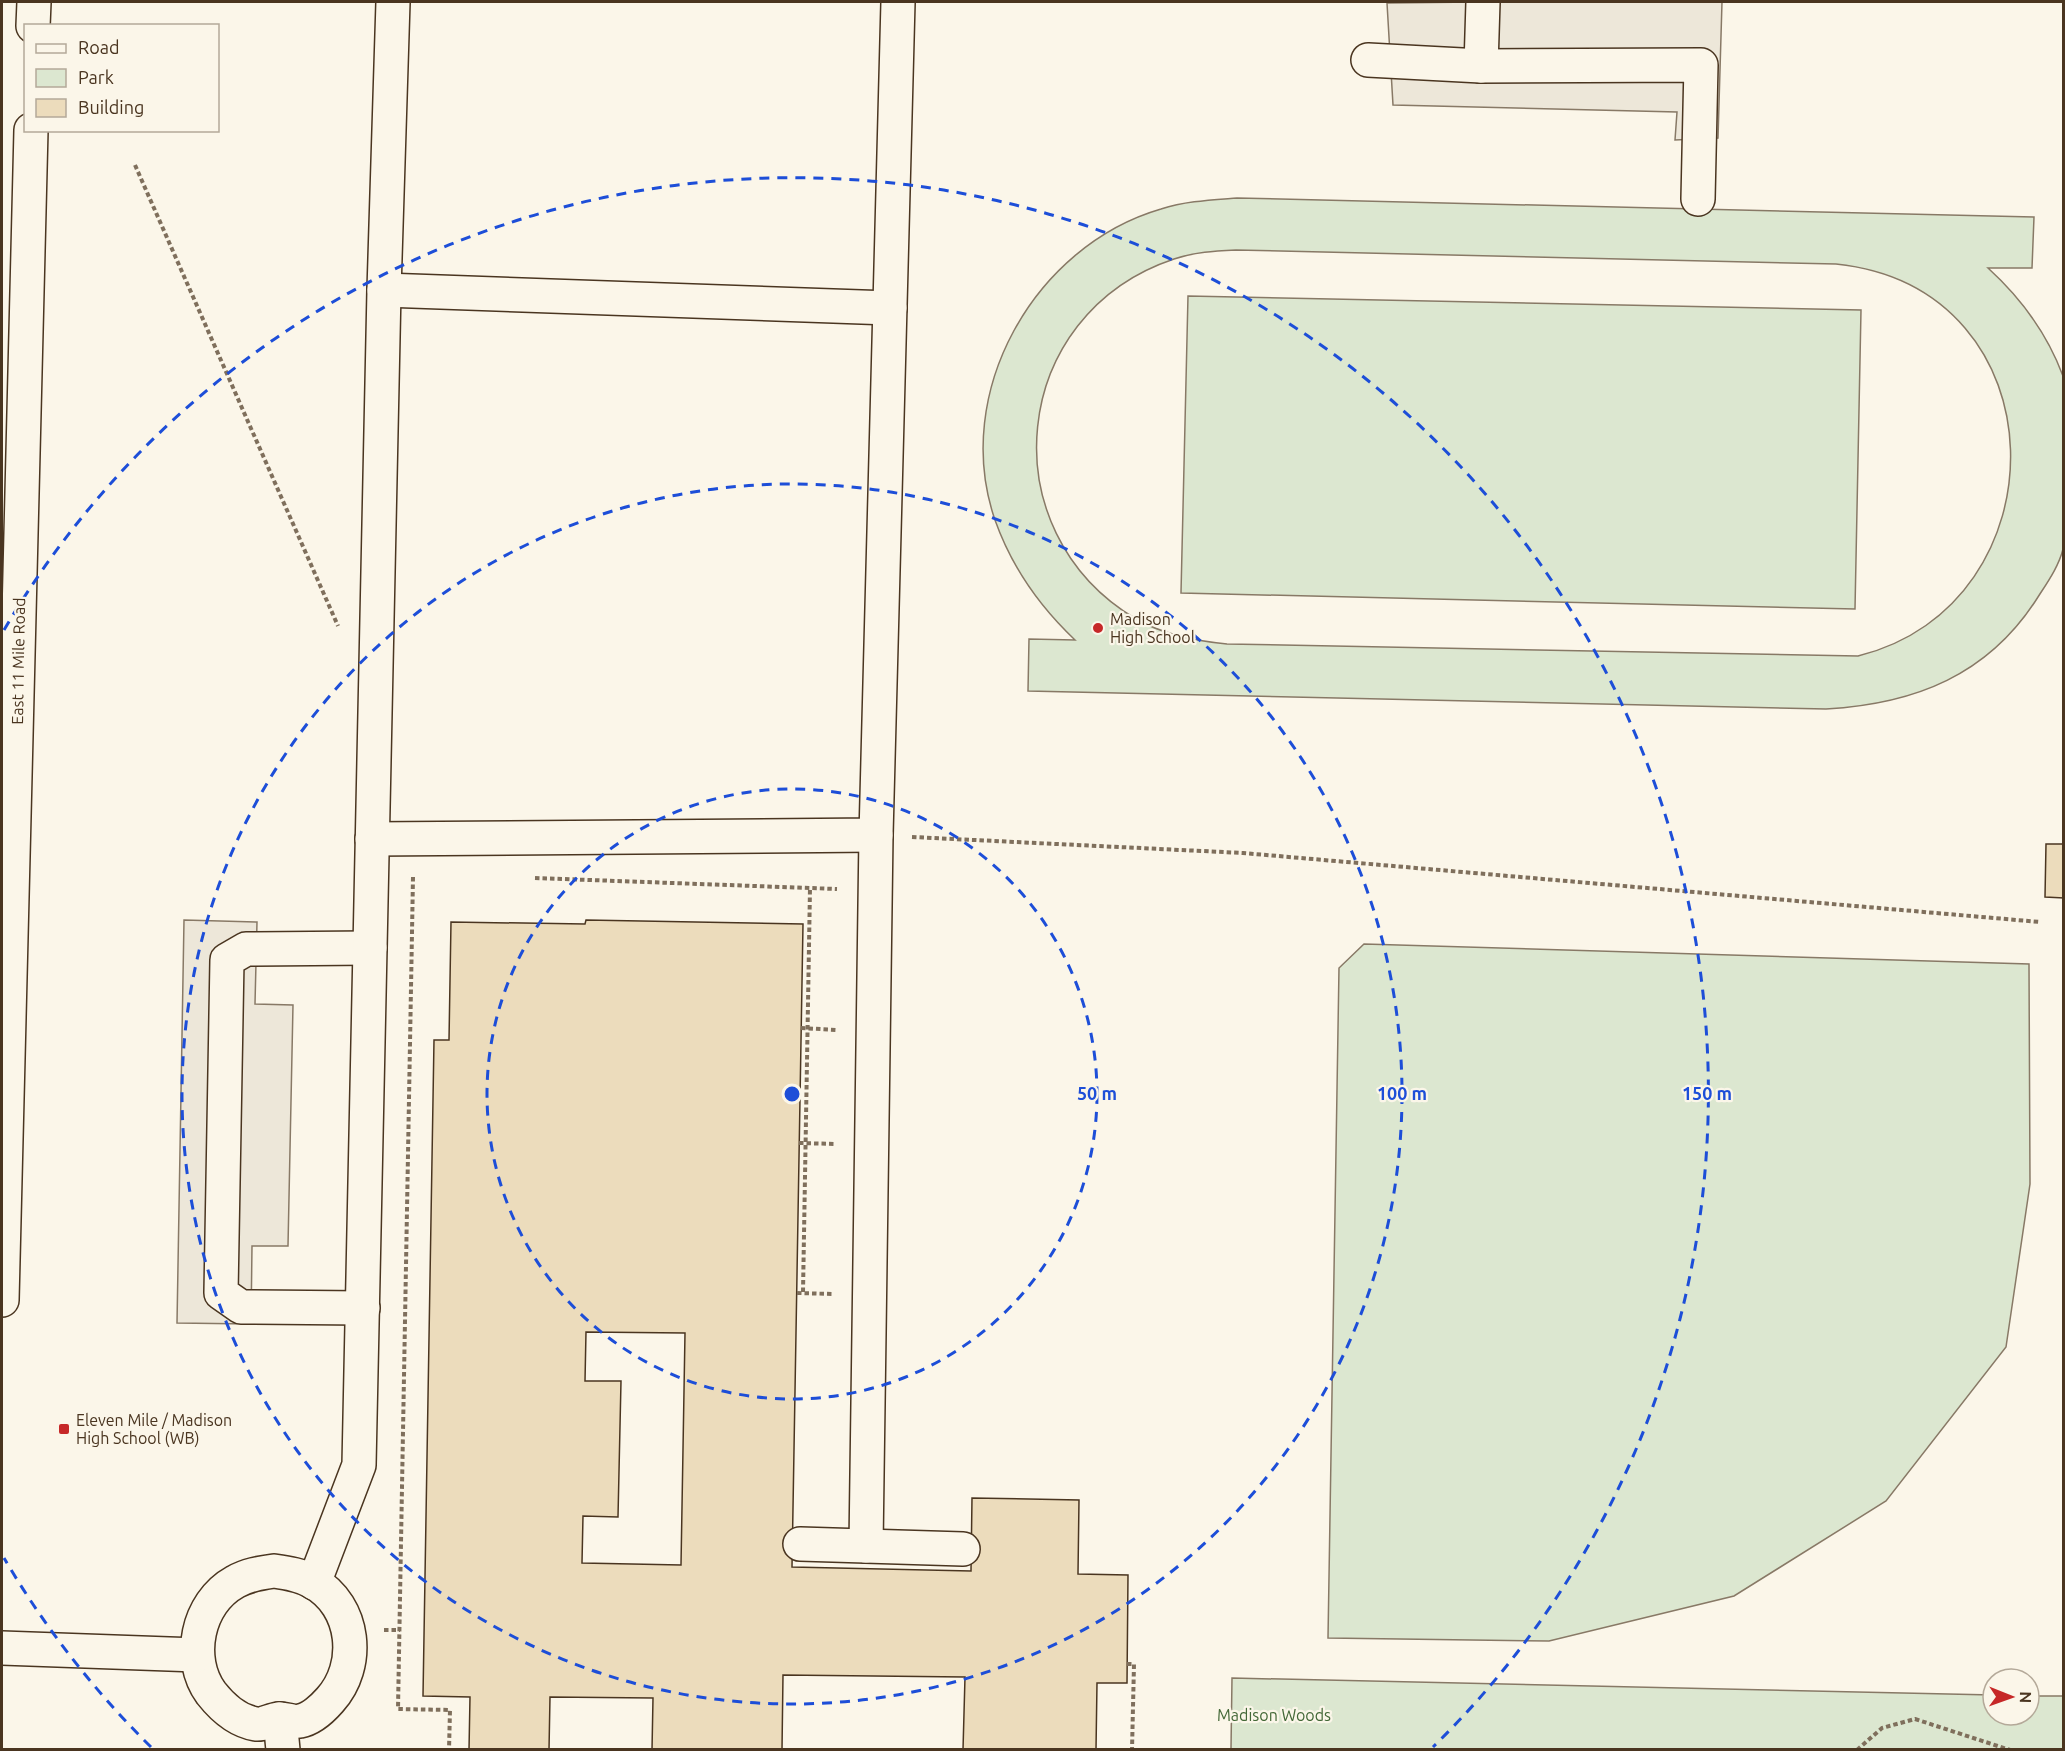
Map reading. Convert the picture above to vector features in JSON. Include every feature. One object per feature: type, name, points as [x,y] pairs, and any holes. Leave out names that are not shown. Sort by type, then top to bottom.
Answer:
[{"type":"main road","points":[[33,24],[34,2]]},
{"type":"main road","points":[[314,1583],[359,1465],[384,290],[393,2]]},
{"type":"main road","points":[[866,1546],[876,835],[898,2]]},
{"type":"main road","points":[[1481,66],[1483,2]]},
{"type":"main road","points":[[1368,60],[1481,66],[1701,65],[1698,199]]},
{"type":"main road","name":"East 11 Mile Road","points":[[2,1300],[11,514],[31,132]]},
{"type":"main road","points":[[384,290],[890,308]]},
{"type":"main road","points":[[372,838],[876,835]]},
{"type":"main road","points":[[363,1308],[241,1307],[221,1293],[227,960],[246,949],[370,948]]},
{"type":"main road","points":[[800,1544],[963,1549]]},
{"type":"main road","points":[[274,1571],[295,1574],[314,1583],[333,1599],[346,1620],[351,1644],[348,1668],[338,1691],[322,1709],[281,1734],[239,1718],[223,1707],[210,1692],[201,1674],[197,1655],[198,1634],[205,1614],[217,1596],[233,1583],[253,1574],[274,1571]]},
{"type":"main road","points":[[2,1648],[197,1655]]},
{"type":"path","points":[[135,165],[339,628]]},
{"type":"path","points":[[876,835],[1243,853],[2040,922]]},
{"type":"path","points":[[414,874],[398,1709],[450,1710],[449,1749]]},
{"type":"path","points":[[530,878],[845,889]]},
{"type":"path","points":[[803,1292],[810,888]]},
{"type":"path","points":[[801,1028],[841,1030]]},
{"type":"path","points":[[799,1143],[838,1144]]},
{"type":"path","points":[[796,1293],[845,1294]]},
{"type":"path","points":[[1127,1664],[1134,1664],[1132,1749]]},
{"type":"path","points":[[1857,1749],[1882,1728],[1915,1719],[2010,1749]]},
{"type":"green space","points":[[1237,198],[2034,217],[2032,268],[1988,268],[2012,292],[2032,318],[2049,345],[2063,376],[2064,537],[2059,562],[2018,624],[1997,647],[1973,665],[1919,692],[1859,706],[1826,709],[1028,691],[1029,639],[1075,640],[1038,600],[1018,570],[995,520],[984,472],[985,423],[995,376],[1014,331],[1041,290],[1075,255],[1116,228],[1170,206]],"holes":[[[1236,250],[1836,264],[1911,286],[1965,328],[1998,385],[2010,450],[2002,516],[1974,577],[1926,625],[1858,656],[1227,644],[1192,639],[1169,633],[1136,619],[1088,581],[1056,533],[1039,481],[1038,427],[1050,374],[1078,326],[1119,287],[1174,259],[1205,252]]]},
{"type":"green space","points":[[1188,296],[1861,310],[1855,609],[1181,593]]},
{"type":"green space","points":[[1364,944],[2029,964],[2030,1184],[2006,1347],[1886,1501],[1734,1596],[1549,1641],[1328,1638],[1339,968]]},
{"type":"green space","name":"Madison Woods","points":[[1232,1678],[1981,1695],[1981,1727],[2041,1727],[2041,1696],[2063,1696],[2063,1749],[1231,1749]]},
{"type":"shaded area","points":[[1722,2],[1718,138],[1675,140],[1677,112],[1393,105],[1387,3]]},
{"type":"shaded area","points":[[184,920],[257,922],[255,1004],[293,1005],[288,1246],[252,1246],[251,1324],[177,1323]]},
{"type":"building","points":[[2046,844],[2064,844],[2064,898],[2045,897]]},
{"type":"building","points":[[586,920],[803,924],[792,1567],[971,1571],[972,1498],[1079,1500],[1078,1574],[1128,1575],[1127,1683],[1097,1683],[1096,1750],[963,1750],[965,1677],[783,1675],[782,1750],[652,1750],[653,1698],[550,1697],[549,1750],[469,1750],[470,1697],[423,1696],[434,1040],[449,1040],[451,922],[585,924]],"holes":[[[586,1332],[685,1333],[681,1565],[582,1563],[583,1516],[618,1517],[621,1381],[585,1381]]]},
{"type":"place","name":"Madison High School","points":[[1098,628]]},
{"type":"place","name":"Eleven Mile / Madison High School (WB)","points":[[64,1429]]}]
